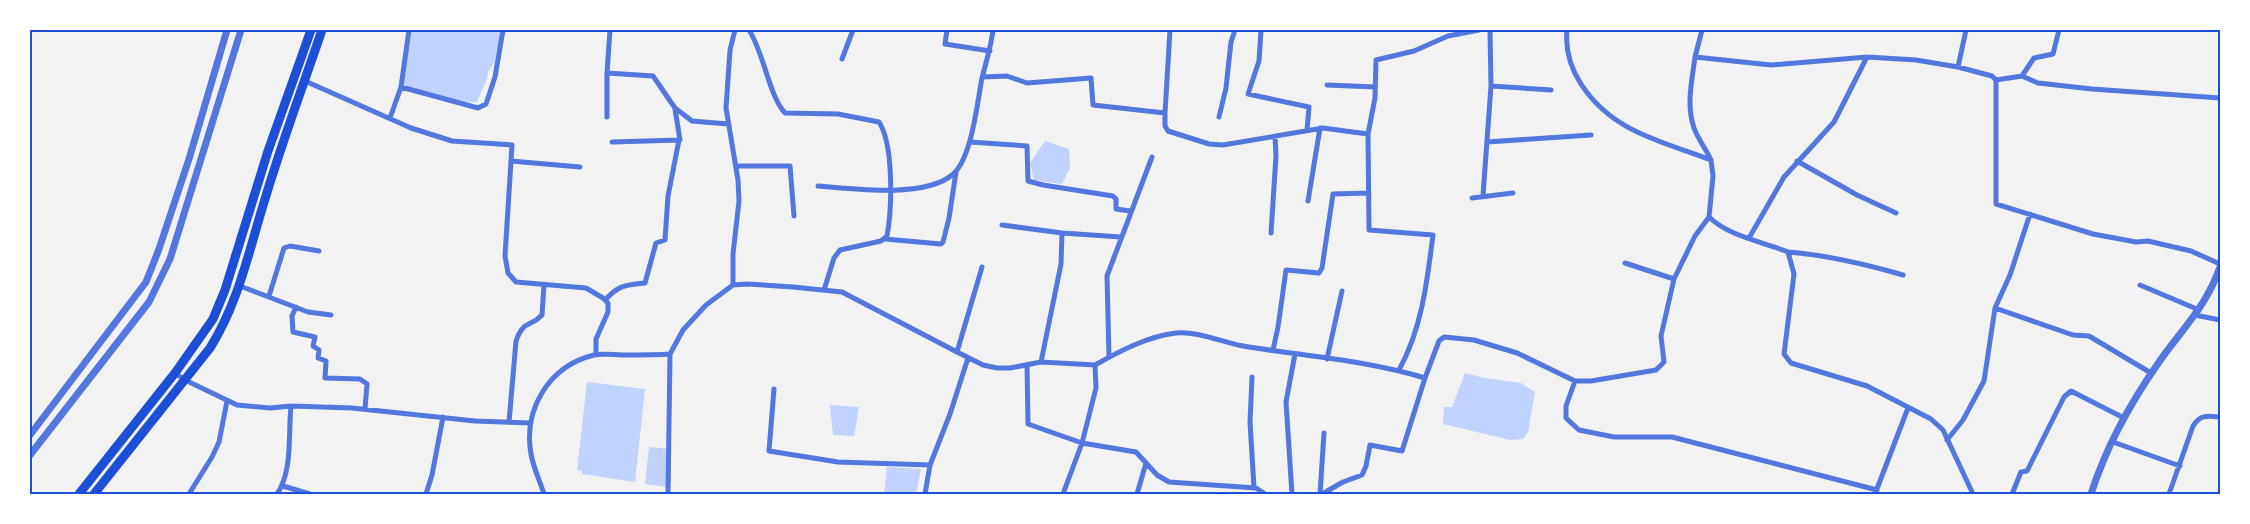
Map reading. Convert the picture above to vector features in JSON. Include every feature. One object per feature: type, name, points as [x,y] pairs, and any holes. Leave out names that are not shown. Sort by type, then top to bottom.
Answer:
[{"type":"main road","points":[[79,494],[205,333],[218,306],[259,177],[311,30]]},
{"type":"main road","points":[[94,494],[185,380],[224,327],[240,286],[283,140],[322,30]]},
{"type":"street","points":[[30,435],[146,282],[160,248],[228,30]]},
{"type":"street","points":[[30,455],[148,302],[161,280],[170,259],[202,160],[241,30]]},
{"type":"street","points":[[390,118],[401,88],[409,30]]},
{"type":"street","points":[[401,88],[478,108],[483,106],[486,104],[495,77],[503,30]]},
{"type":"street","points":[[607,118],[607,73],[610,30]]},
{"type":"street","points":[[733,285],[733,254],[740,202],[726,108],[726,87],[730,50],[735,30]]},
{"type":"street","points":[[749,30],[763,58],[778,104],[785,112],[838,114],[879,122],[888,158],[891,191],[888,232],[885,239]]},
{"type":"street","points":[[842,59],[854,30]]},
{"type":"street","points":[[947,30],[945,44],[990,51]]},
{"type":"street","points":[[824,290],[834,258],[840,250],[885,239],[941,244],[943,242],[949,218],[956,172],[970,142],[993,30]]},
{"type":"street","points":[[1170,30],[1165,113],[1165,126],[1168,131],[1209,144],[1236,144],[1320,128],[1368,134]]},
{"type":"street","points":[[1219,118],[1226,88],[1234,30]]},
{"type":"street","points":[[1261,30],[1259,61],[1248,94],[1308,106],[1308,130]]},
{"type":"street","points":[[1399,370],[1409,353],[1421,315],[1433,235],[1369,230],[1368,134],[1375,87],[1376,60],[1414,51],[1448,36],[1479,30]]},
{"type":"street","points":[[1483,195],[1491,86],[1490,30]]},
{"type":"street","points":[[1567,30],[1565,47],[1574,73],[1599,107],[1614,120],[1632,130],[1711,160]]},
{"type":"street","points":[[1321,494],[1343,482],[1362,475],[1366,466],[1370,445],[1402,451],[1425,378],[1439,341],[1444,337],[1474,340],[1518,353],[1575,381],[1591,381],[1656,370],[1664,362],[1661,336],[1674,278],[1695,236],[1709,217],[1713,176],[1711,160],[1694,129],[1690,100],[1695,57],[1702,30]]},
{"type":"street","points":[[1958,67],[1966,30]]},
{"type":"street","points":[[2022,76],[2034,58],[2053,54],[2059,30]]},
{"type":"street","points":[[1695,57],[1771,65],[1867,56],[1916,60],[1958,67],[1992,76],[1996,80],[1996,204],[2093,234],[2136,242],[2148,241],[2191,252],[2220,265],[2213,288],[2151,373],[2124,418],[2091,494]]},
{"type":"street","points":[[1749,238],[1773,194],[1797,161],[1834,122],[1867,56]]},
{"type":"street","points":[[607,73],[653,76],[675,108],[692,121],[728,124]]},
{"type":"street","points":[[982,77],[1007,76],[1027,83],[1091,78],[1092,105],[1165,113]]},
{"type":"street","points":[[1996,80],[2022,76],[2038,83],[2220,98]]},
{"type":"street","points":[[305,81],[390,118],[452,141],[512,145],[506,256],[508,273],[516,282],[586,288],[606,300]]},
{"type":"street","points":[[1327,85],[1375,87]]},
{"type":"street","points":[[1491,86],[1551,90]]},
{"type":"street","points":[[596,354],[596,339],[608,312],[606,300],[616,288],[645,283],[656,243],[666,240],[668,196],[678,140],[680,140],[675,108]]},
{"type":"street","points":[[1308,201],[1320,128]]},
{"type":"street","points":[[1487,142],[1591,135]]},
{"type":"street","points":[[1270,233],[1276,156],[1275,136]]},
{"type":"street","points":[[612,142],[678,140]]},
{"type":"street","points":[[970,142],[1027,146],[1028,181],[1042,185],[1113,196],[1116,199],[1116,209],[1130,211]]},
{"type":"street","points":[[1109,357],[1107,276],[1152,157]]},
{"type":"street","points":[[511,161],[580,167]]},
{"type":"street","points":[[1797,161],[1896,213]]},
{"type":"street","points":[[736,166],[790,166],[794,216]]},
{"type":"street","points":[[818,186],[891,191],[944,181],[956,172]]},
{"type":"street","points":[[1273,350],[1286,270],[1319,273],[1322,268],[1333,194],[1369,193]]},
{"type":"street","points":[[1472,198],[1483,195],[1513,193]]},
{"type":"street","points":[[1947,440],[1963,420],[1984,381],[1995,308],[2010,275],[2030,214]]},
{"type":"street","points":[[1709,217],[1720,227],[1788,252],[1818,254],[1860,262],[1903,276]]},
{"type":"street","points":[[1002,225],[1062,233],[1121,237]]},
{"type":"street","points":[[1041,362],[1061,264],[1062,233]]},
{"type":"street","points":[[268,296],[284,248],[290,246],[319,251]]},
{"type":"street","points":[[1788,252],[1794,274],[1784,354],[1791,363],[1867,386],[1931,419],[1943,430],[1973,494]]},
{"type":"street","points":[[1625,263],[1674,278]]},
{"type":"street","points":[[957,352],[982,267]]},
{"type":"street","points":[[509,422],[516,341],[520,329],[528,322],[537,320],[542,315],[544,285]]},
{"type":"street","points":[[668,494],[670,354],[689,324],[706,305],[733,285],[842,292],[968,358],[997,368],[1010,368],[1041,362],[1095,365],[1148,340],[1176,333],[1399,370],[1425,378]]},
{"type":"street","points":[[2140,285],[2197,312],[2220,320]]},
{"type":"street","points":[[240,286],[308,312],[331,315]]},
{"type":"street","points":[[1326,359],[1342,291]]},
{"type":"street","points":[[296,307],[292,316],[293,332],[315,336],[313,346],[318,350],[318,358],[326,361],[325,378],[360,379],[367,384],[365,409]]},
{"type":"street","points":[[1995,308],[2073,335],[2089,336],[2151,373]]},
{"type":"street","points":[[544,494],[531,454],[531,423],[542,391],[558,372],[572,363],[596,354],[670,354]]},
{"type":"street","points":[[1292,494],[1286,402],[1295,354]]},
{"type":"street","points":[[925,494],[930,465],[950,414],[968,358]]},
{"type":"street","points":[[1027,365],[1028,424],[1082,443],[1136,452],[1157,475],[1169,482],[1254,488],[1265,494]]},
{"type":"street","points":[[1063,494],[1082,443],[1096,388],[1095,365]]},
{"type":"street","points":[[175,373],[185,380],[237,405],[270,408],[291,406],[365,409],[442,417],[531,423]]},
{"type":"street","points":[[1252,377],[1250,422],[1254,488]]},
{"type":"street","points":[[1575,381],[1566,406],[1566,418],[1570,424],[1579,430],[1614,437],[1672,437],[1876,492],[1908,408]]},
{"type":"street","points":[[774,389],[769,451],[838,462],[930,465]]},
{"type":"street","points":[[2012,494],[2021,472],[2027,471],[2064,397],[2071,391],[2124,418]]},
{"type":"street","points":[[189,494],[219,442],[227,401]]},
{"type":"street","points":[[277,494],[283,486],[286,468],[291,406]]},
{"type":"street","points":[[426,494],[433,469],[442,417]]},
{"type":"street","points":[[2169,494],[2193,426],[2199,417],[2220,417]]},
{"type":"street","points":[[1321,494],[1324,433]]},
{"type":"street","points":[[2113,442],[2180,466]]},
{"type":"street","points":[[1137,494],[1146,463]]},
{"type":"street","points":[[283,486],[310,494]]},
{"type":"water","points":[[409,30],[501,30],[494,63],[488,72],[477,102],[463,102],[403,86]]},
{"type":"water","points":[[1045,141],[1069,149],[1070,168],[1062,184],[1034,180],[1030,163]]},
{"type":"water","points":[[1465,373],[1521,383],[1535,392],[1528,432],[1523,439],[1510,440],[1443,424],[1444,407],[1452,407]]},
{"type":"water","points":[[587,382],[645,389],[635,482],[582,474],[582,471],[577,470]]},
{"type":"water","points":[[830,405],[859,407],[854,436],[833,435]]},
{"type":"water","points":[[649,447],[670,449],[666,487],[645,484]]},
{"type":"water","points":[[887,467],[921,469],[916,494],[884,494]]}]
